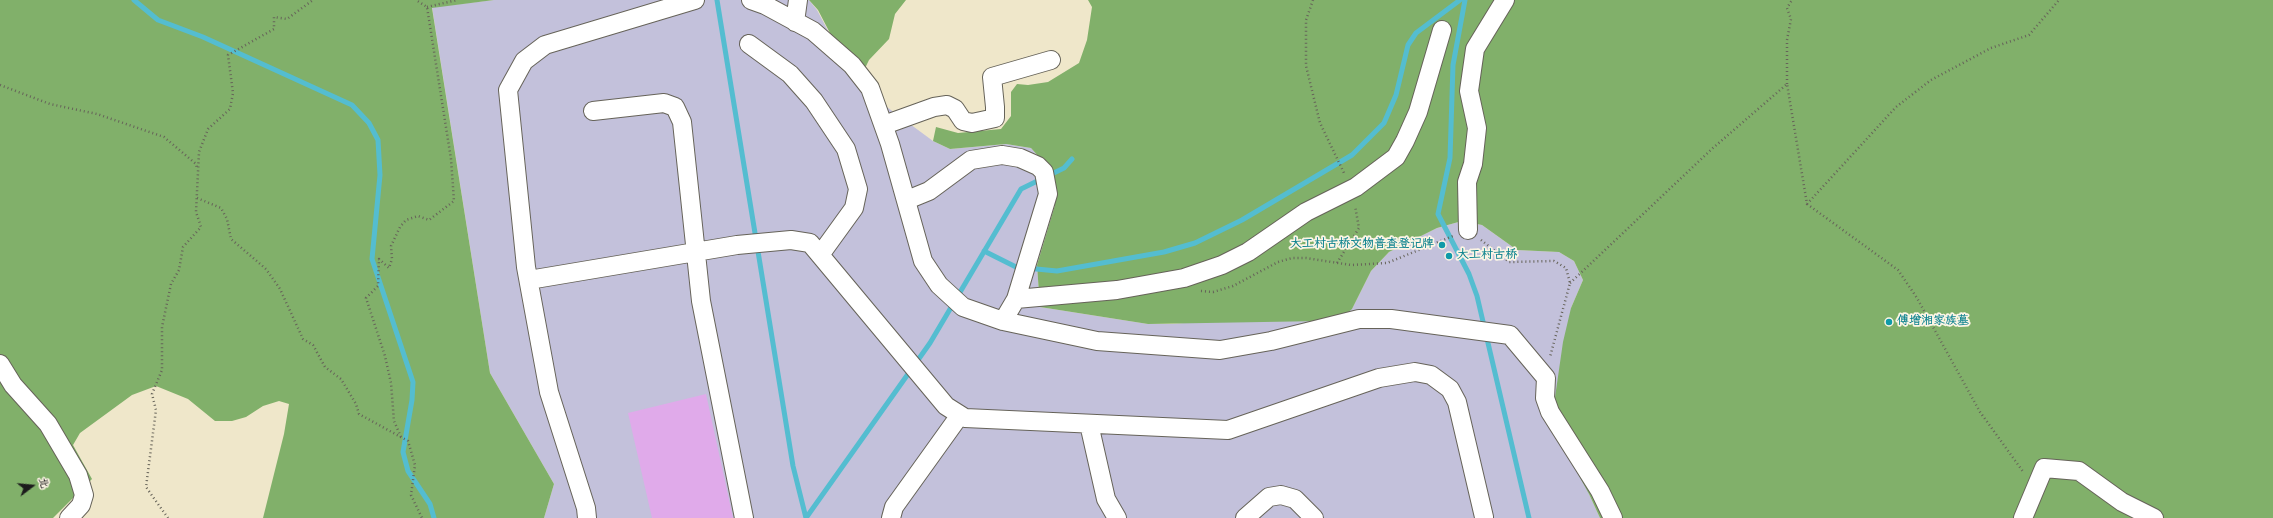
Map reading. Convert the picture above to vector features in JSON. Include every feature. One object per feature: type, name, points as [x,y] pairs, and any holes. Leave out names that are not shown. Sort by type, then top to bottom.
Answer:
[{"type":"street","points":[[587,518],[586,508],[549,392],[529,280],[508,90],[524,61],[545,45],[695,0]]},
{"type":"street","points":[[751,0],[765,5],[813,31],[852,65],[870,88],[884,125],[907,200],[923,261],[939,285],[955,300],[1003,321],[1097,341],[1220,350],[1271,341],[1360,319],[1391,319],[1510,335],[1546,378],[1545,398],[1550,412],[1600,492],[1613,518]]},
{"type":"street","points":[[795,22],[798,0]]},
{"type":"street","points":[[1464,231],[1467,182],[1473,164],[1477,128],[1469,91],[1475,49],[1505,0]]},
{"type":"street","points":[[1016,299],[1117,290],[1184,278],[1222,265],[1248,252],[1306,212],[1350,189],[1396,157],[1418,112],[1442,30]]},
{"type":"street","points":[[749,44],[790,74],[814,101],[846,149],[858,189],[854,208],[820,255]]},
{"type":"street","points":[[884,125],[934,107],[947,105],[955,109],[963,121],[972,123],[994,118],[996,107],[992,77],[1051,60]]},
{"type":"street","points":[[593,111],[664,103],[675,107],[682,122],[701,301],[744,518]]},
{"type":"street","points":[[907,200],[929,191],[971,160],[988,156],[1002,155],[1020,158],[1038,166],[1045,178],[1048,194],[1016,299],[1003,321]]},
{"type":"street","points":[[529,280],[737,245],[792,240],[810,243],[946,406],[965,418],[1228,430],[1379,378],[1414,372],[1431,375],[1450,389],[1457,402],[1484,517]]},
{"type":"street","points":[[0,364],[13,385],[48,424],[78,475],[84,495],[81,505],[69,518]]},
{"type":"street","points":[[890,518],[894,507],[960,415]]},
{"type":"street","points":[[1089,424],[1106,499],[1117,518]]},
{"type":"street","points":[[2023,518],[2044,468],[2079,471],[2122,502],[2154,518]]},
{"type":"street","points":[[1245,518],[1269,497],[1281,495],[1295,499],[1314,518]]},
{"type":"path","points":[[168,518],[146,486],[156,410],[152,394],[162,370],[162,327],[171,284],[179,270],[183,247],[201,227],[196,212],[199,152],[208,129],[230,109],[233,93],[228,55],[274,29],[274,17],[287,19],[313,0]]},
{"type":"path","points":[[416,0],[427,7],[457,0]]},
{"type":"path","points":[[1314,0],[1306,20],[1306,66],[1320,123],[1350,189],[1356,208],[1359,228],[1336,263]]},
{"type":"path","points":[[1792,0],[1787,8],[1791,19],[1787,40],[1787,84],[1807,204],[1898,270],[1917,298],[1980,412],[2035,489]]},
{"type":"path","points":[[1807,204],[1896,107],[1937,76],[1990,48],[2029,35],[2059,0]]},
{"type":"path","points":[[401,437],[394,421],[391,383],[385,356],[366,298],[378,286],[379,259],[389,268],[392,259],[391,246],[400,227],[406,220],[418,216],[429,220],[454,201],[451,159],[427,7]]},
{"type":"path","points":[[1570,283],[1708,153],[1787,84]]},
{"type":"path","points":[[0,85],[50,104],[97,114],[164,137],[196,164],[198,172]]},
{"type":"path","points":[[197,198],[221,208],[227,219],[231,239],[266,268],[280,289],[303,339],[313,345],[325,367],[341,379],[356,404],[359,414],[408,441],[415,465],[411,495],[422,518]]},
{"type":"path","points":[[1196,290],[1213,292],[1233,286],[1278,262],[1292,258],[1306,258],[1351,266],[1387,263],[1464,231],[1509,262],[1554,261],[1566,268],[1570,283],[1546,378]]},
{"type":"shaded area","points":[[494,0],[809,0],[817,10],[857,85],[933,141],[950,149],[1006,144],[1031,148],[1047,166],[1054,182],[1055,205],[1037,265],[1040,307],[1148,324],[1172,324],[1352,309],[1371,271],[1389,252],[1437,228],[1462,221],[1482,225],[1517,250],[1559,252],[1574,261],[1583,280],[1571,308],[1589,494],[1600,518],[544,518],[554,484],[490,373],[432,7]]},
{"type":"green space","points":[[0,0],[494,0],[432,8],[490,373],[554,484],[544,518],[263,518],[284,434],[289,404],[279,401],[263,406],[246,417],[232,421],[215,421],[188,399],[156,386],[132,395],[80,433],[73,445],[92,479],[53,518],[0,518]]},
{"type":"green space","points":[[809,0],[906,0],[895,14],[889,39],[869,60],[857,85],[818,10]]},
{"type":"green space","points":[[1088,0],[2273,0],[2273,518],[1600,518],[1589,494],[1551,425],[1563,342],[1571,308],[1583,280],[1574,261],[1559,252],[1517,250],[1482,225],[1462,221],[1437,228],[1389,252],[1371,271],[1352,309],[1341,318],[1321,321],[1148,324],[1040,307],[1037,265],[1055,205],[1054,183],[1047,166],[1031,148],[1006,144],[950,149],[933,141],[936,127],[958,133],[1001,129],[1011,116],[1011,92],[1017,84],[1028,85],[1048,82],[1079,63],[1087,40],[1092,7]]},
{"type":"building","points":[[706,394],[733,518],[652,518],[628,413]]},
{"type":"waterway","points":[[134,0],[158,20],[203,37],[352,105],[369,123],[378,140],[380,175],[372,259],[413,382],[412,400],[403,452],[408,471],[430,504],[434,518]]},
{"type":"waterway","points":[[717,0],[793,466],[806,518]]},
{"type":"waterway","points":[[984,251],[1016,267],[1057,271],[1164,252],[1195,243],[1242,220],[1352,155],[1384,123],[1396,95],[1408,45],[1416,33],[1460,0]]},
{"type":"waterway","points":[[1465,0],[1453,65],[1450,158],[1438,214],[1469,274],[1477,296],[1529,518]]},
{"type":"waterway","points":[[806,518],[930,343],[1021,189],[1064,168],[1072,159]]},
{"type":"place","name":"大工村古桥文物普查登记牌","points":[[1442,245]]},
{"type":"place","name":"大工村古桥","points":[[1449,256]]},
{"type":"place","name":"傅增湘家族墓","points":[[1889,322]]}]
